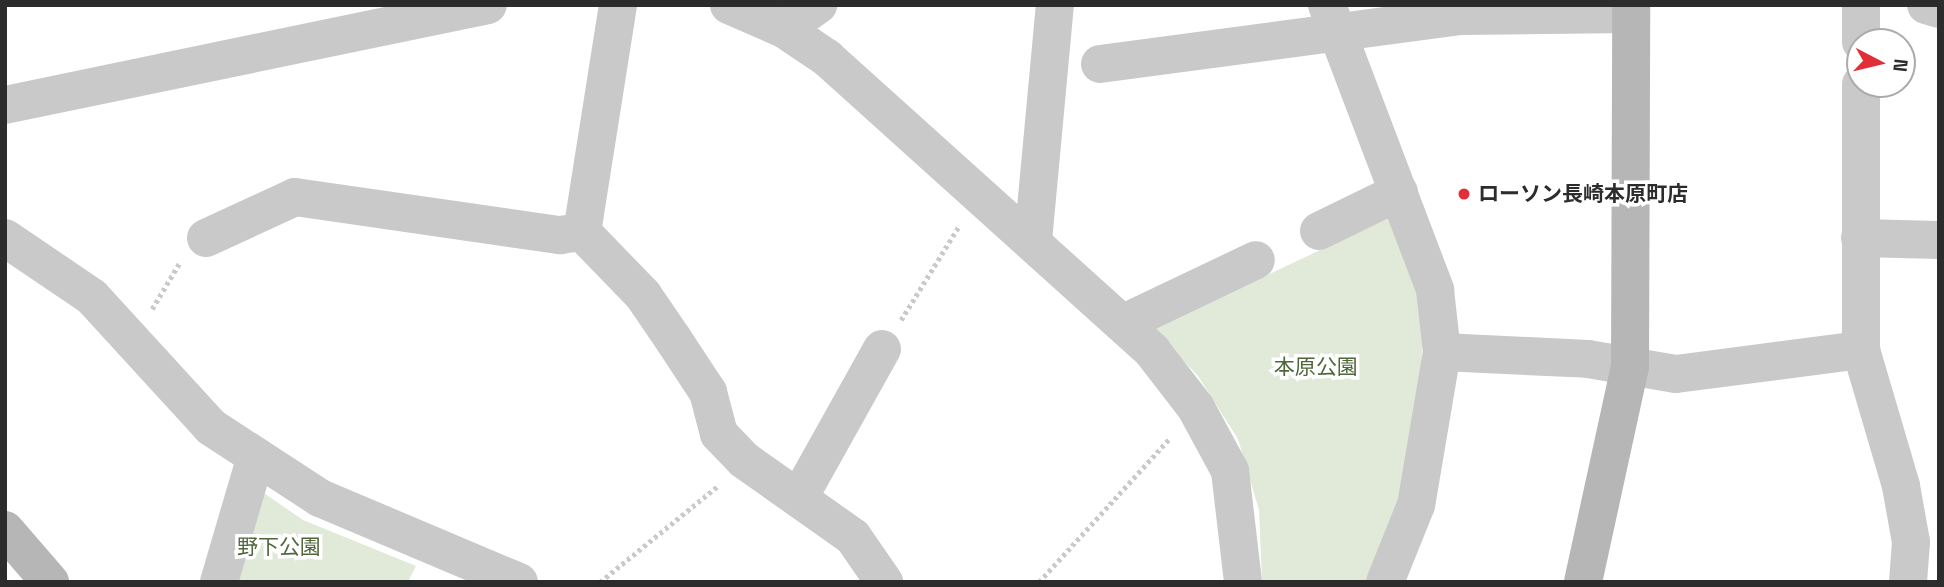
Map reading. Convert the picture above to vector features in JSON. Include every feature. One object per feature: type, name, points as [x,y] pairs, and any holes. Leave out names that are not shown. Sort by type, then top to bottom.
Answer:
[{"type":"street","points":[[5,105],[488,5]]},
{"type":"street","points":[[582,232],[618,5]]},
{"type":"street","points":[[729,5],[785,29],[827,58],[977,195],[1124,323],[1196,408],[1230,471],[1243,582]]},
{"type":"street","points":[[785,29],[818,5]]},
{"type":"street","points":[[1033,241],[1055,5]]},
{"type":"street","points":[[1861,5],[1861,28]]},
{"type":"street","points":[[1926,5],[1939,9]]},
{"type":"street","points":[[1100,64],[1332,20],[1631,10],[1630,367],[1583,582]]},
{"type":"street","points":[[1332,20],[1435,290],[1442,352],[1416,505],[1385,582]]},
{"type":"street","points":[[1861,98],[1861,350],[1900,486],[1911,542],[1908,582]]},
{"type":"street","points":[[1319,231],[1399,192]]},
{"type":"street","points":[[206,239],[295,197],[560,235],[582,232]]},
{"type":"street","points":[[582,232],[643,295],[708,393],[719,433],[744,460],[801,494],[853,537],[884,582]]},
{"type":"street","points":[[5,238],[92,297],[211,427],[320,498],[519,582]]},
{"type":"street","points":[[1860,238],[1939,240]]},
{"type":"street","points":[[1124,323],[1256,260]]},
{"type":"street","points":[[801,494],[882,349]]},
{"type":"street","points":[[1442,352],[1630,367],[1676,374],[1861,350]]},
{"type":"street","points":[[219,582],[256,456]]},
{"type":"street","points":[[5,530],[50,582]]},
{"type":"path","points":[[882,349],[977,195]]},
{"type":"path","points":[[132,339],[185,254],[206,239]]},
{"type":"path","points":[[1039,582],[1196,408]]},
{"type":"path","points":[[600,582],[744,460]]},
{"type":"green space","name":"本原公園","points":[[1390,217],[1423,305],[1421,387],[1398,502],[1367,582],[1262,582],[1259,510],[1238,439],[1198,376],[1153,329]]},
{"type":"green space","name":"野下公園","points":[[261,491],[303,520],[416,566],[408,582],[231,582]]},
{"type":"place","name":"ローソン長崎本原町店","points":[[1464,194]]}]
